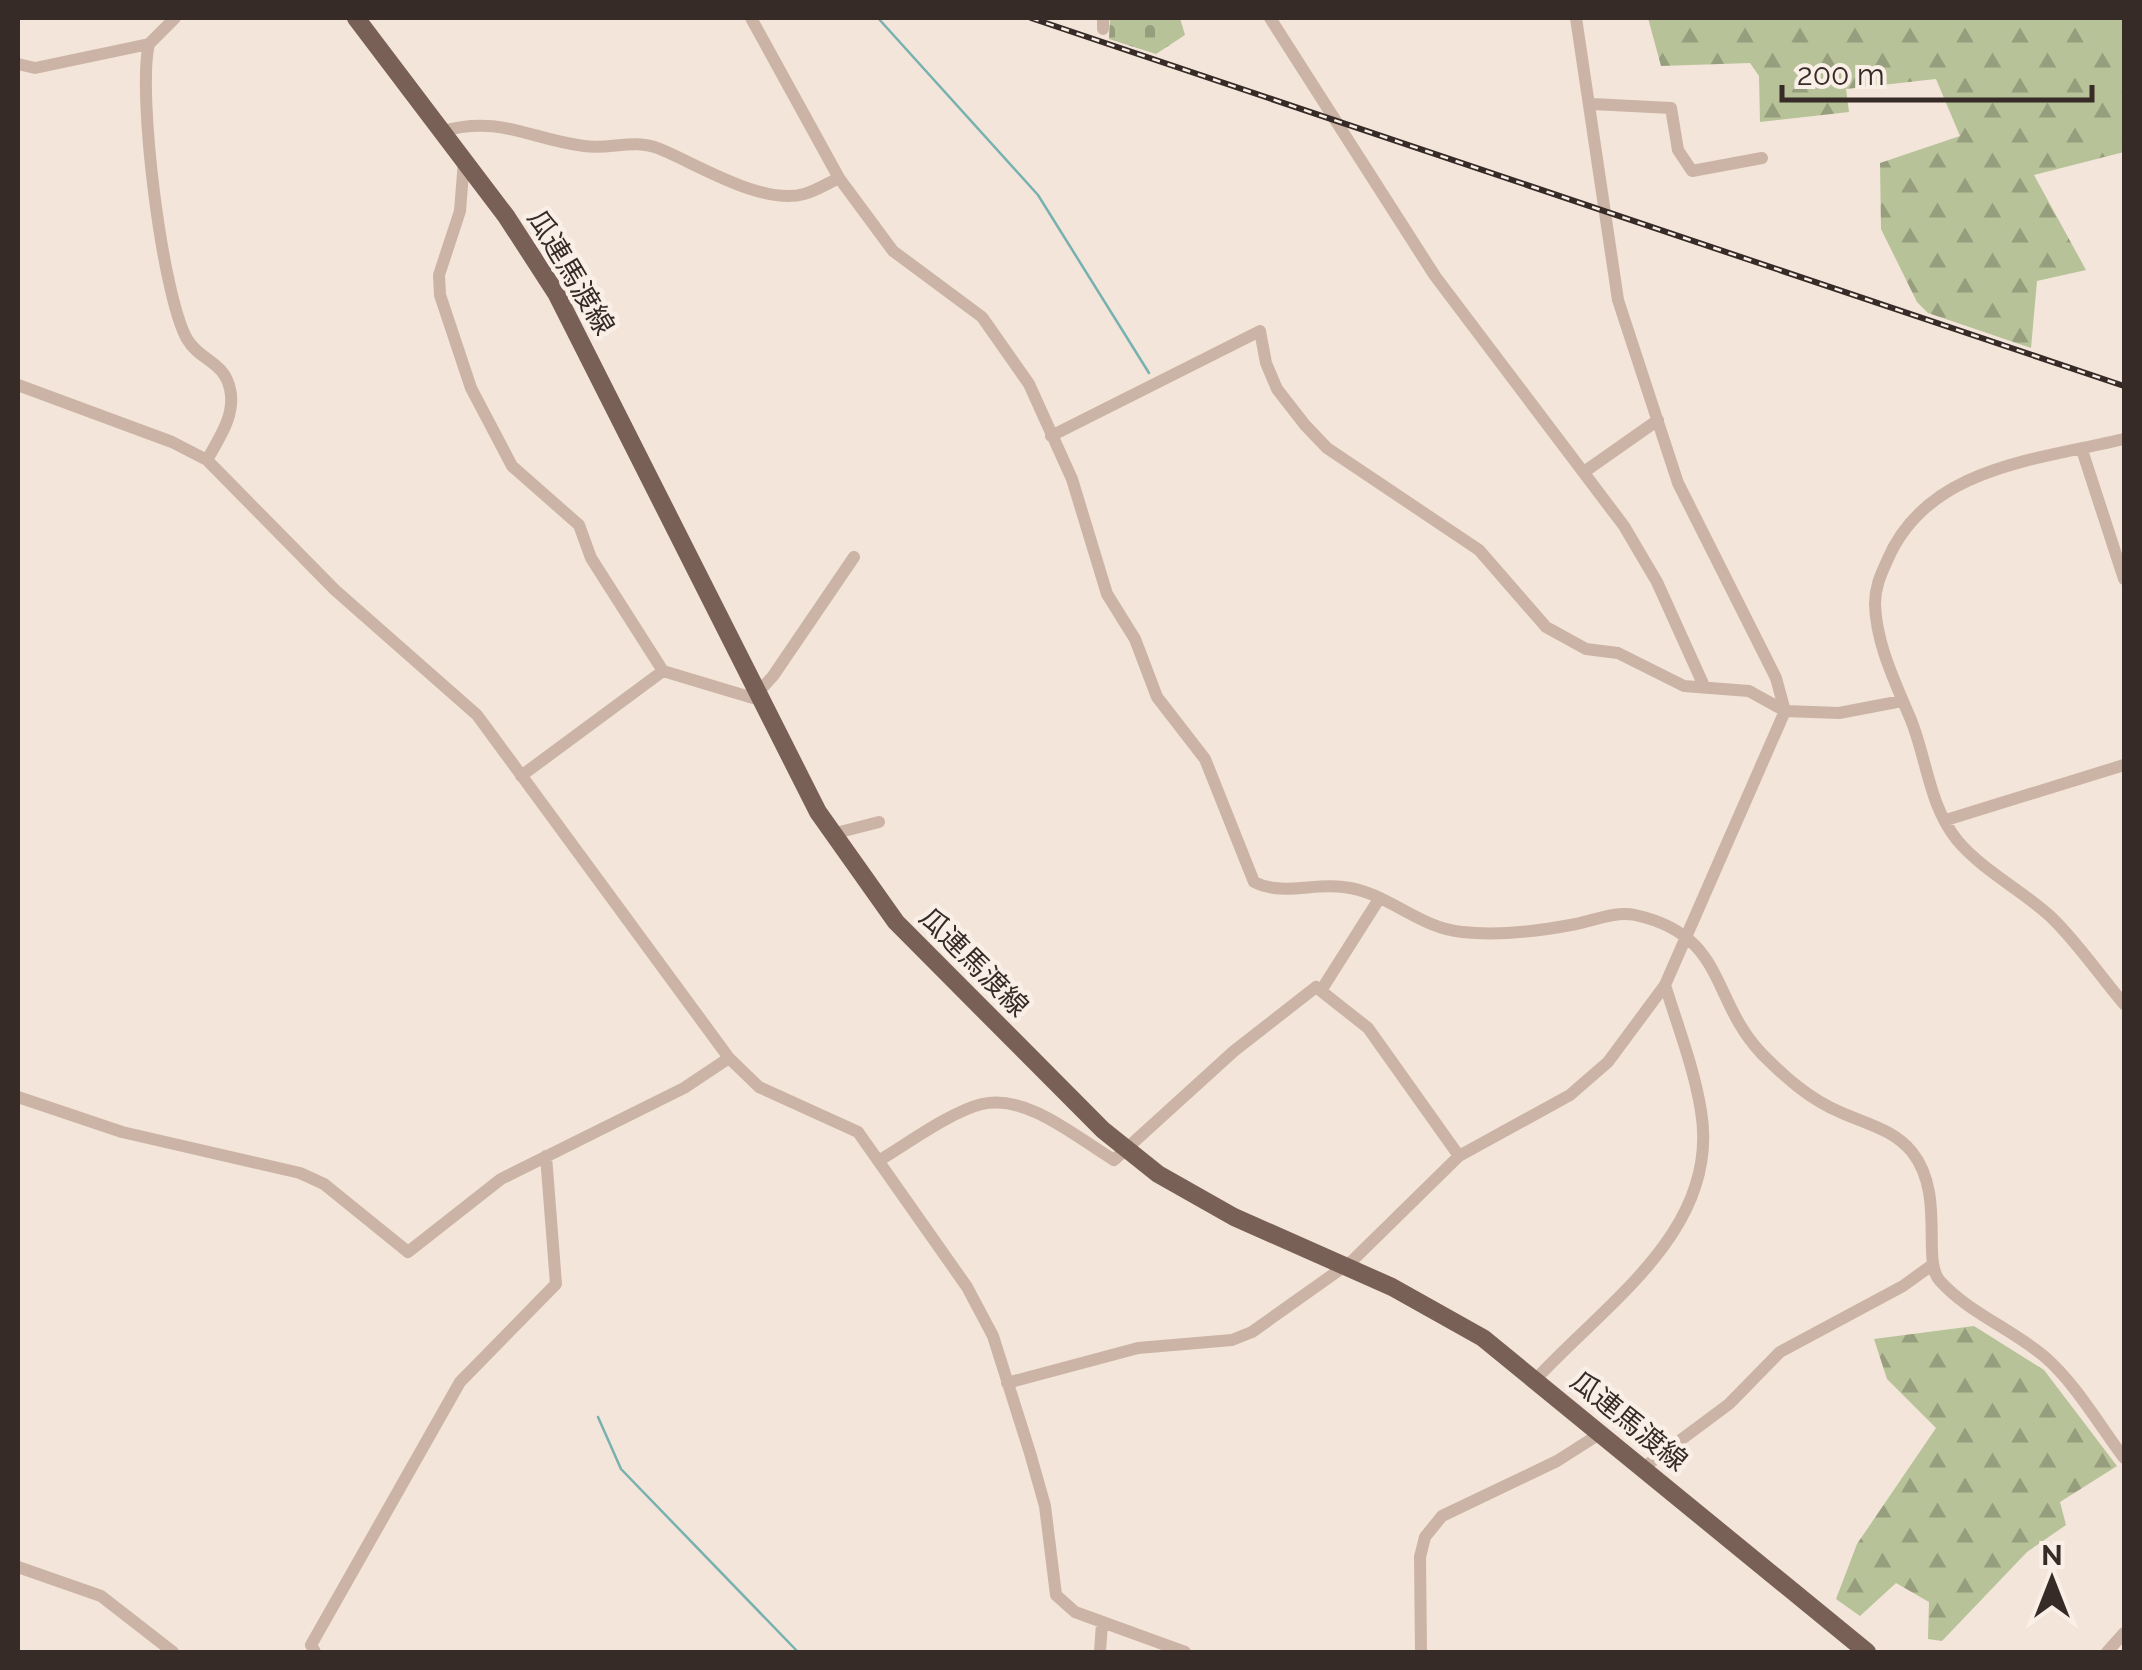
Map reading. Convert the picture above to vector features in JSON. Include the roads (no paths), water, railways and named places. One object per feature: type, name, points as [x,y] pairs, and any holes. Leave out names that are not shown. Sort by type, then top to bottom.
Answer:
[{"type":"main road","name":"瓜連馬渡線","points":[[356,18],[464,160],[564,307],[832,834],[896,922],[1126,1149],[1200,1200],[1439,1311],[1536,1380],[1867,1652]]},
{"type":"street","points":[[18,64],[35,68],[109,49],[149,44],[175,18]]},
{"type":"street","points":[[750,18],[839,178],[893,250],[982,316],[1029,384],[1072,479],[1107,594],[1135,638],[1157,698],[1205,759],[1247,872],[1268,889],[1342,886],[1379,899],[1425,924],[1466,933],[1532,930],[1622,914],[1685,936],[1712,962],[1743,1034],[1800,1090],[1838,1112],[1885,1129],[1911,1151],[1927,1178],[1934,1218],[1932,1265],[1936,1278],[1958,1298],[2047,1358],[2124,1458]]},
{"type":"street","points":[[1270,18],[1436,276],[1624,526],[1657,582],[1704,686]]},
{"type":"street","points":[[1007,1383],[1138,1348],[1232,1340],[1252,1332],[1343,1266],[1459,1156],[1570,1094],[1608,1062],[1664,986],[1785,711],[1776,678],[1678,483],[1618,300],[1592,104],[1576,18]]},
{"type":"street","points":[[149,44],[146,89],[168,278],[186,338],[224,371],[232,404],[208,460]]},
{"type":"street","points":[[1592,104],[1672,108],[1678,150],[1692,171],[1762,158]]},
{"type":"street","points":[[442,132],[490,124],[586,147],[632,142],[659,148],[702,171],[782,194],[802,195],[839,178]]},
{"type":"street","points":[[464,160],[460,210],[439,275],[444,309],[471,388],[512,466],[579,525],[591,558],[663,671],[753,698],[773,676],[854,556]]},
{"type":"street","points":[[1051,436],[1260,331],[1266,363],[1277,390],[1304,425],[1327,448],[1479,550],[1546,626],[1586,649],[1618,654],[1684,686],[1748,691],[1785,711],[1839,713],[1902,701]]},
{"type":"street","points":[[18,385],[172,442],[208,460],[335,590],[477,715],[729,1058],[759,1087],[858,1132],[967,1287],[993,1336],[1045,1506],[1056,1595],[1075,1612],[1185,1652]]},
{"type":"street","points":[[1584,472],[1658,420]]},
{"type":"street","points":[[2124,439],[1990,471],[1943,492],[1916,510],[1897,536],[1876,585],[1875,607],[1884,650],[1932,793],[1946,820],[1972,853],[2051,918],[2124,1004]]},
{"type":"street","points":[[2082,450],[2124,579]]},
{"type":"street","points":[[521,776],[663,671]]},
{"type":"street","points":[[1946,820],[2124,764]]},
{"type":"street","points":[[832,834],[880,822]]},
{"type":"street","points":[[880,1160],[978,1104],[999,1102],[1044,1118],[1114,1160],[1306,992],[1322,989],[1379,899]]},
{"type":"street","points":[[1536,1380],[1682,1226],[1702,1166],[1702,1114],[1664,986]]},
{"type":"street","points":[[1322,989],[1368,1028],[1459,1156]]},
{"type":"street","points":[[18,1097],[122,1132],[300,1172],[324,1184],[408,1252],[501,1179],[684,1088],[729,1058]]},
{"type":"street","points":[[315,1652],[311,1645],[460,1382],[556,1284],[546,1156]]},
{"type":"street","points":[[1643,1468],[1729,1404],[1780,1352],[1903,1286],[1932,1265]]},
{"type":"street","points":[[1421,1652],[1420,1557],[1425,1537],[1442,1516],[1556,1462],[1601,1433]]},
{"type":"street","points":[[18,1567],[101,1596],[173,1652]]},
{"type":"street","points":[[1100,1652],[1102,1623]]},
{"type":"street","points":[[2107,1652],[2124,1634]]},
{"type":"waterway","points":[[878,18],[1038,195],[1149,373]]},
{"type":"waterway","points":[[598,1417],[621,1469],[798,1652]]},
{"type":"railway","points":[[1031,18],[2124,386]]}]
